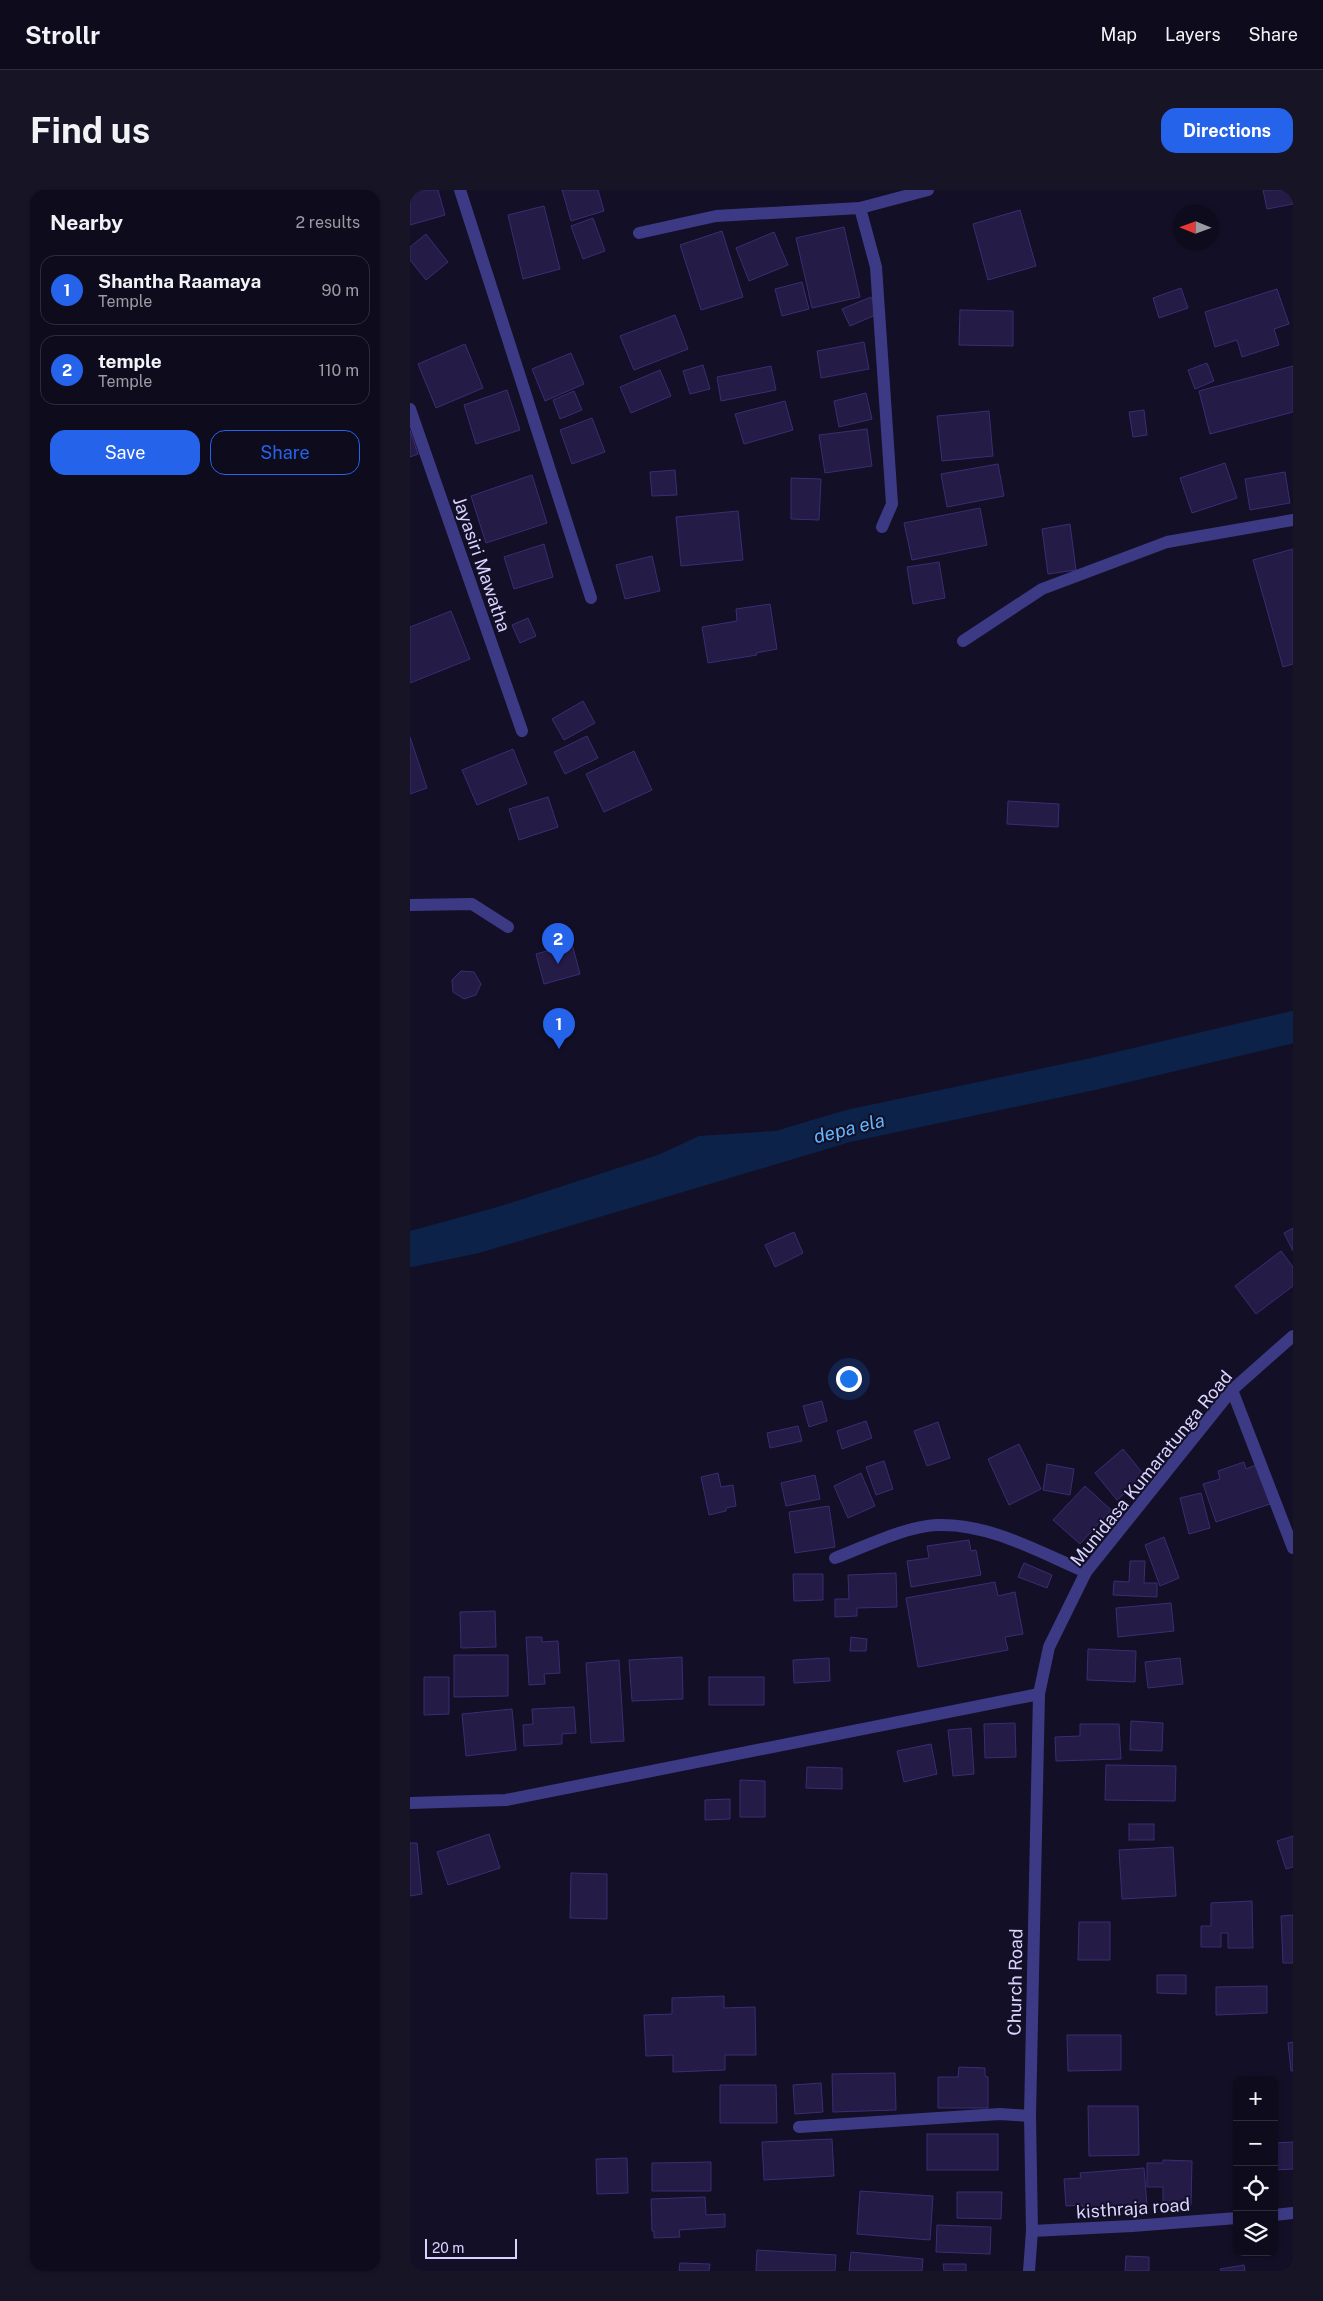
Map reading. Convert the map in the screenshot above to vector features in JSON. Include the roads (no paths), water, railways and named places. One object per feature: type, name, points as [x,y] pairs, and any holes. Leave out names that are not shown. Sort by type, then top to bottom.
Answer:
[{"type":"street","points":[[460,190],[591,598]]},
{"type":"street","points":[[639,232],[716,216],[860,208],[928,190]]},
{"type":"street","points":[[860,208],[876,267],[892,504],[882,527]]},
{"type":"street","name":"Jayasiri Mawatha","points":[[410,410],[522,731]]},
{"type":"street","points":[[963,641],[1042,589],[1158,545],[1251,526],[1293,520]]},
{"type":"street","points":[[410,905],[472,904],[508,928]]},
{"type":"street","name":"Munidasa Kumaratunga Road","points":[[1039,1694],[1049,1647],[1086,1572],[1232,1390],[1293,1336]]},
{"type":"street","points":[[1232,1390],[1293,1548]]},
{"type":"street","points":[[835,1558],[906,1532],[936,1525],[967,1526],[996,1534],[1086,1572]]},
{"type":"street","points":[[410,1802],[506,1800],[1039,1694]]},
{"type":"street","name":"Church Road","points":[[1030,2271],[1032,2231],[1030,2116],[1039,1694]]},
{"type":"street","points":[[799,2127],[1000,2114],[1030,2116]]},
{"type":"street","points":[[1278,2215],[1293,2214]]},
{"type":"street","name":"kisthraja road","points":[[1032,2231],[1233,2218]]},
{"type":"water","points":[[848,1126],[752,1152],[701,1161],[614,1193],[521,1221],[410,1261],[410,1231],[501,1206],[658,1155],[699,1136]]},
{"type":"waterway","name":"depa ela","points":[[410,1251],[477,1237],[848,1126],[1093,1074],[1293,1027]]},
{"type":"place","name":"temple","points":[[558,964]]},
{"type":"place","name":"Shantha Raamaya","points":[[559,1049]]}]
